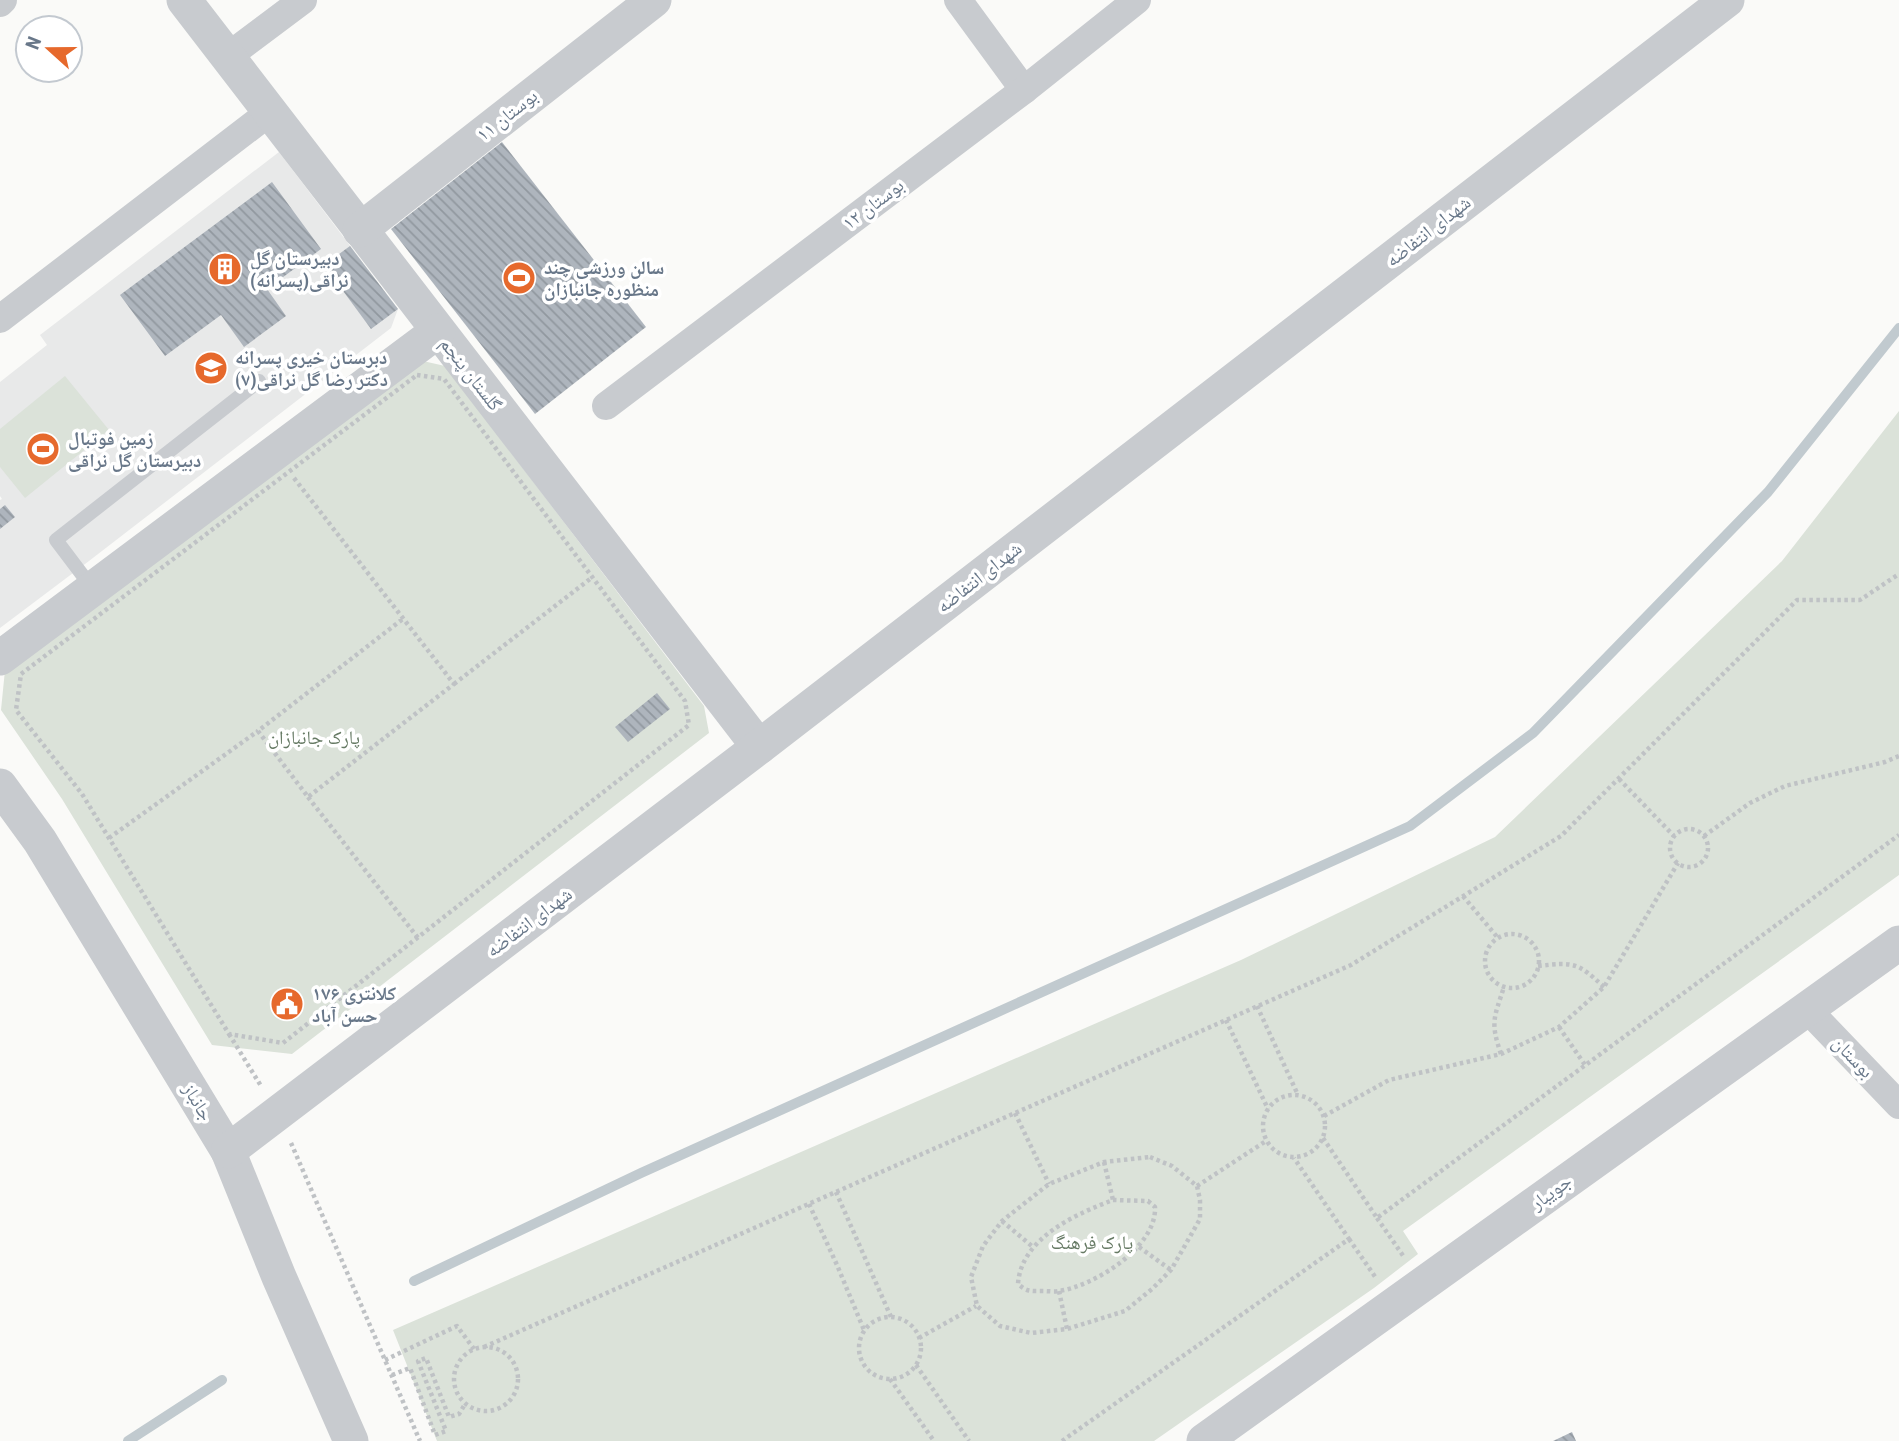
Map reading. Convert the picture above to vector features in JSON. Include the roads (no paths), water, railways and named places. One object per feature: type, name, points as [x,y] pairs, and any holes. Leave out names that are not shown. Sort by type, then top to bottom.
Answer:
[{"type":"street","name":"گلستان پنجم","points":[[184,0],[438,331],[604,568],[759,747]]},
{"type":"street","points":[[227,57],[303,0]]},
{"type":"street","name":"بوستان ۱۱","points":[[360,230],[654,0]]},
{"type":"street","points":[[958,0],[1024,90]]},
{"type":"street","name":"بوستان ۱۲","points":[[606,406],[1024,90],[1137,0]]},
{"type":"street","name":"شهدای انتفاضه","points":[[228,1151],[759,747],[1727,0]]},
{"type":"street","points":[[0,319],[270,112]]},
{"type":"street","points":[[0,658],[438,331]]},
{"type":"street","name":"جانباز","points":[[0,786],[40,841],[228,1151],[279,1277],[351,1441]]},
{"type":"street","name":"جویبار","points":[[1204,1441],[1899,943]]},
{"type":"street","name":"بوستان","points":[[1807,1009],[1899,1105]]},
{"type":"lane","points":[[93,589],[56,540],[258,381]]},
{"type":"waterway","points":[[414,1281],[641,1173],[1410,826],[1533,733],[1768,492],[1899,328]]},
{"type":"waterway","points":[[128,1441],[222,1380]]},
{"type":"place","name":"دبیرستان گل نراقی(پسرانه)","points":[[225,269]]},
{"type":"place","name":"سالن ورزشی چند منظوره جانبازان","points":[[519,278]]},
{"type":"place","name":"دبرستان خیری پسرانه دکتر رضا گل نراقی(۷)","points":[[211,368]]},
{"type":"place","name":"زمین فوتبال دبیرستان گل نراقی","points":[[43,449]]},
{"type":"place","name":"کلانتری ۱۷۶ حسن آباد","points":[[287,1004]]},
{"type":"park label","name":"پارک جانبازان","points":[[314,737]]},
{"type":"park label","name":"پارک فرهنگ","points":[[1092,1242]]}]
